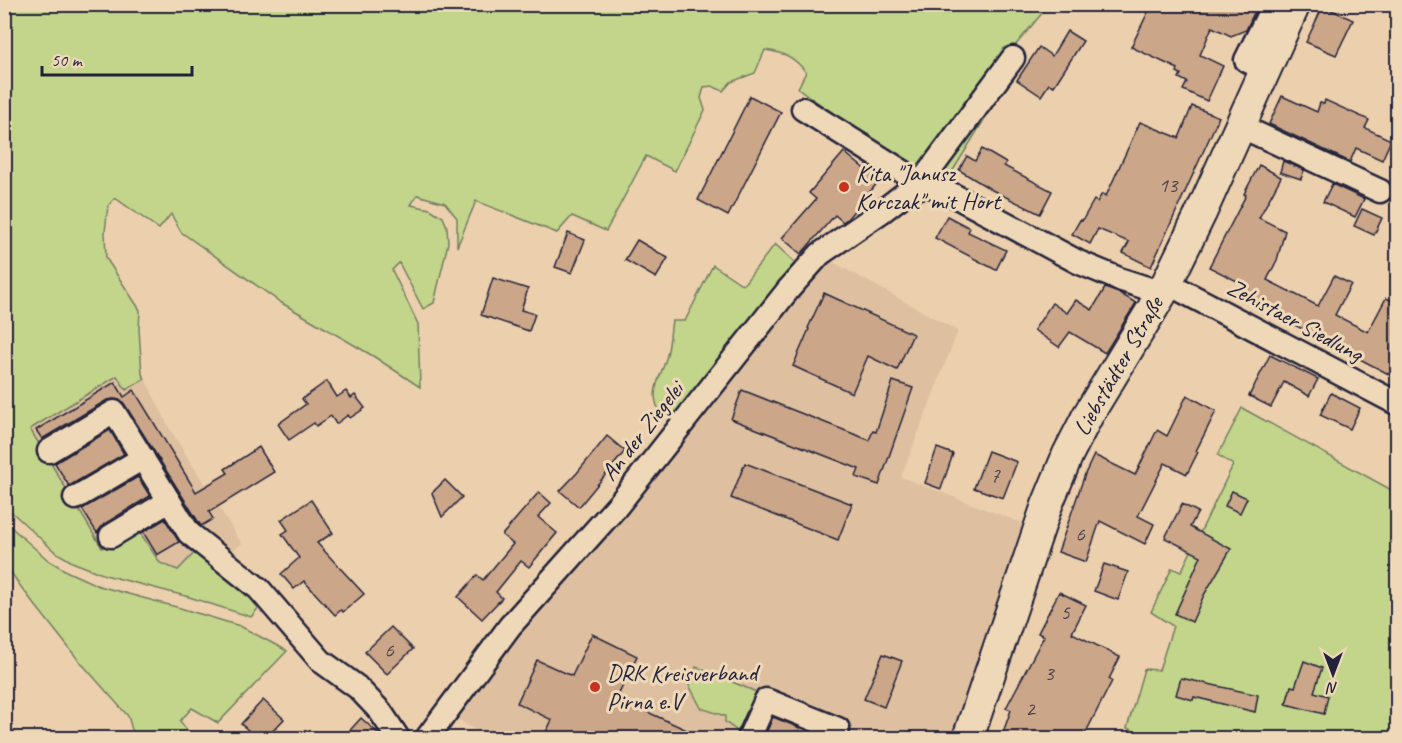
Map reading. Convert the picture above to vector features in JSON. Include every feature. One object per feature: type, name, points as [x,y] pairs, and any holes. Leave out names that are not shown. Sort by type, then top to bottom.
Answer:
[{"type":"main road","name":"Liebstädter Straße","points":[[968,738],[1047,505],[1068,454],[1088,415],[1164,288],[1201,213],[1295,4]]},
{"type":"street","points":[[1265,70],[1246,60],[1274,4]]},
{"type":"street","points":[[924,185],[928,173],[1012,58]]},
{"type":"street","points":[[802,109],[924,185],[940,188],[1078,262],[1119,279],[1164,288]]},
{"type":"street","points":[[1240,124],[1380,191]]},
{"type":"street","name":"An der Ziegelei","points":[[427,738],[510,626],[618,505],[788,290],[820,254],[907,192],[924,185]]},
{"type":"street","name":"Zehistaer Siedlung","points":[[1164,288],[1398,404]]},
{"type":"street","points":[[49,451],[114,412],[189,533],[258,589],[321,661],[357,687],[380,711],[398,738]]},
{"type":"street","points":[[75,498],[142,458]]},
{"type":"street","points":[[111,536],[169,501]]},
{"type":"street","points":[[750,738],[765,700],[838,729],[834,738]]},
{"type":"shaded area","points":[[826,258],[958,331],[901,477],[1030,526],[958,738],[489,738],[454,717],[515,632]]},
{"type":"shaded area","points":[[117,376],[126,390],[145,379],[170,429],[242,544],[215,562],[197,549],[179,570],[160,563],[136,527],[102,548],[30,429]]},
{"type":"green space","points":[[4,5],[1049,5],[1014,47],[923,172],[865,138],[798,88],[806,72],[797,62],[778,52],[765,50],[755,73],[731,82],[723,91],[712,86],[704,87],[701,98],[705,110],[675,171],[646,156],[606,231],[572,216],[557,233],[476,201],[457,247],[457,218],[445,203],[417,195],[411,205],[430,209],[443,217],[447,227],[448,243],[434,303],[423,309],[399,263],[392,270],[418,324],[420,387],[373,356],[280,302],[181,232],[171,214],[159,229],[115,198],[108,206],[105,232],[106,258],[140,310],[142,374],[145,379],[126,390],[117,376],[30,429],[102,548],[136,527],[160,563],[178,570],[198,549],[261,605],[251,617],[189,597],[105,575],[72,562],[54,551],[5,506]]},
{"type":"green space","points":[[1009,79],[946,182],[937,174]]},
{"type":"green space","points":[[775,244],[800,267],[678,415],[662,415],[657,407],[655,392],[668,351],[672,321],[685,321],[713,265],[743,285]]},
{"type":"green space","points":[[1242,408],[1397,493],[1397,738],[1129,738],[1132,730],[1127,728],[1144,669],[1159,670],[1173,626],[1151,612],[1172,568],[1181,572],[1233,465],[1218,455]]},
{"type":"green space","points":[[4,521],[48,560],[68,572],[99,586],[240,626],[287,651],[218,723],[192,708],[180,721],[193,738],[129,738],[133,733],[128,716],[76,657],[5,564]]},
{"type":"green space","points":[[696,667],[759,693],[743,735],[725,722],[725,716],[701,708],[689,685]]},
{"type":"building","points":[[1152,4],[1258,4],[1246,30],[1231,36],[1212,27],[1200,55],[1223,66],[1207,101],[1183,90],[1187,82],[1179,78],[1181,74],[1177,72],[1178,69],[1131,47]]},
{"type":"building","points":[[1323,6],[1353,20],[1336,55],[1306,42]]},
{"type":"building","points":[[1067,31],[1083,41],[1054,86],[1049,84],[1041,96],[1017,80],[1039,47],[1052,56]]},
{"type":"building","points":[[750,96],[781,112],[728,216],[698,200]]},
{"type":"building","points":[[1282,96],[1317,112],[1320,103],[1324,104],[1325,100],[1369,120],[1365,128],[1391,140],[1382,160],[1356,148],[1350,162],[1269,124]]},
{"type":"building","points":[[1192,106],[1219,117],[1151,267],[1123,253],[1129,242],[1098,229],[1090,244],[1072,234],[1094,200],[1097,202],[1102,194],[1106,196],[1140,122],[1179,138]]},
{"type":"building","points":[[982,149],[1006,163],[1004,166],[1052,191],[1040,214],[992,190],[959,170],[967,156],[975,161]]},
{"type":"building","name":"Kita \"Janusz Korczak\" mit Hort","points":[[844,152],[879,181],[848,218],[843,222],[835,215],[801,254],[782,238],[816,199],[809,193]]},
{"type":"building","points":[[1283,161],[1304,170],[1301,179],[1280,172]]},
{"type":"building","points":[[1259,165],[1281,177],[1259,218],[1285,231],[1277,260],[1267,280],[1318,306],[1334,276],[1351,284],[1335,315],[1368,332],[1386,298],[1398,303],[1398,379],[1243,298],[1249,287],[1209,267]]},
{"type":"building","points":[[1332,184],[1364,199],[1355,217],[1323,202]]},
{"type":"building","points":[[1362,209],[1382,218],[1374,235],[1354,226]]},
{"type":"building","points":[[947,216],[970,228],[968,232],[1006,250],[996,270],[935,238]]},
{"type":"building","points":[[568,233],[585,240],[572,273],[555,267]]},
{"type":"building","points":[[637,240],[668,258],[656,278],[625,260]]},
{"type":"building","points":[[493,278],[528,289],[521,310],[535,314],[529,331],[481,315]]},
{"type":"building","points":[[1105,288],[1136,303],[1105,353],[1070,332],[1059,347],[1034,330],[1052,303],[1067,313],[1076,300],[1092,310]]},
{"type":"building","points":[[824,293],[913,334],[897,370],[868,356],[852,393],[793,366]]},
{"type":"building","points":[[1270,355],[1318,379],[1309,396],[1284,382],[1271,407],[1249,396]]},
{"type":"building","points":[[327,381],[337,397],[346,391],[351,398],[355,395],[365,408],[350,418],[348,415],[336,424],[331,416],[316,426],[314,423],[289,440],[278,424],[306,404],[302,399]]},
{"type":"building","points":[[893,381],[913,388],[879,485],[856,477],[859,469],[731,419],[742,390],[869,440],[873,431],[876,432]]},
{"type":"building","points":[[115,382],[124,397],[134,390],[196,492],[228,473],[225,469],[259,447],[274,472],[209,512],[213,519],[201,526],[121,400],[107,400],[42,439],[36,430]]},
{"type":"building","points":[[1331,393],[1360,408],[1350,429],[1320,415]]},
{"type":"building","points":[[1187,395],[1216,411],[1187,474],[1165,463],[1138,516],[1154,524],[1145,544],[1100,521],[1086,562],[1058,552],[1085,474],[1094,455],[1135,475],[1157,430],[1167,436]]},
{"type":"building","points":[[110,430],[124,454],[69,486],[55,463]]},
{"type":"building","points":[[607,436],[625,451],[579,507],[560,491]]},
{"type":"building","points":[[937,448],[953,454],[941,489],[925,483]]},
{"type":"building","points":[[988,451],[1017,462],[1003,498],[974,488]]},
{"type":"building","points":[[745,463],[852,504],[838,540],[731,498]]},
{"type":"building","points":[[138,477],[150,496],[104,524],[97,533],[82,509]]},
{"type":"building","points":[[445,480],[462,497],[442,517],[432,493]]},
{"type":"building","points":[[1232,491],[1247,498],[1240,513],[1225,506]]},
{"type":"building","points":[[539,492],[551,503],[538,517],[557,533],[529,567],[521,561],[496,592],[502,598],[482,619],[458,597],[477,575],[483,580],[513,544],[502,535]]},
{"type":"building","points":[[311,500],[333,533],[317,543],[364,594],[343,612],[341,610],[335,615],[304,581],[294,589],[281,574],[299,558],[282,534],[288,530],[281,520]]},
{"type":"building","points":[[1182,504],[1198,512],[1190,527],[1231,549],[1204,595],[1192,622],[1175,614],[1201,556],[1165,538]]},
{"type":"building","points":[[165,519],[179,542],[157,555],[143,532]]},
{"type":"building","points":[[1104,564],[1128,572],[1118,600],[1094,591]]},
{"type":"building","points":[[1059,592],[1086,605],[1072,633],[1120,657],[1109,679],[1112,681],[1083,738],[1001,738],[1011,710],[1006,708],[1044,636],[1038,633]]},
{"type":"building","points":[[391,627],[413,649],[387,674],[365,652]]},
{"type":"building","name":"DRK Kreisverband Pirna e.V","points":[[592,634],[637,656],[617,698],[704,738],[543,738],[552,720],[517,703],[537,660],[572,676]]},
{"type":"building","points":[[883,654],[902,661],[884,707],[864,699]]},
{"type":"building","points":[[1304,661],[1322,668],[1314,692],[1328,696],[1324,714],[1286,704],[1291,686],[1295,687]]},
{"type":"building","points":[[1181,678],[1258,695],[1255,712],[1194,697],[1193,700],[1176,695]]},
{"type":"building","points":[[263,700],[284,719],[266,738],[257,738],[241,724]]},
{"type":"building","points":[[773,717],[800,728],[796,738],[764,738]]},
{"type":"building","points":[[361,718],[379,734],[382,738],[343,738]]},
{"type":"place","name":"Kita \"Janusz Korczak\" mit Hort","points":[[844,187]]},
{"type":"place","name":"DRK Kreisverband Pirna e.V","points":[[595,687]]}]
